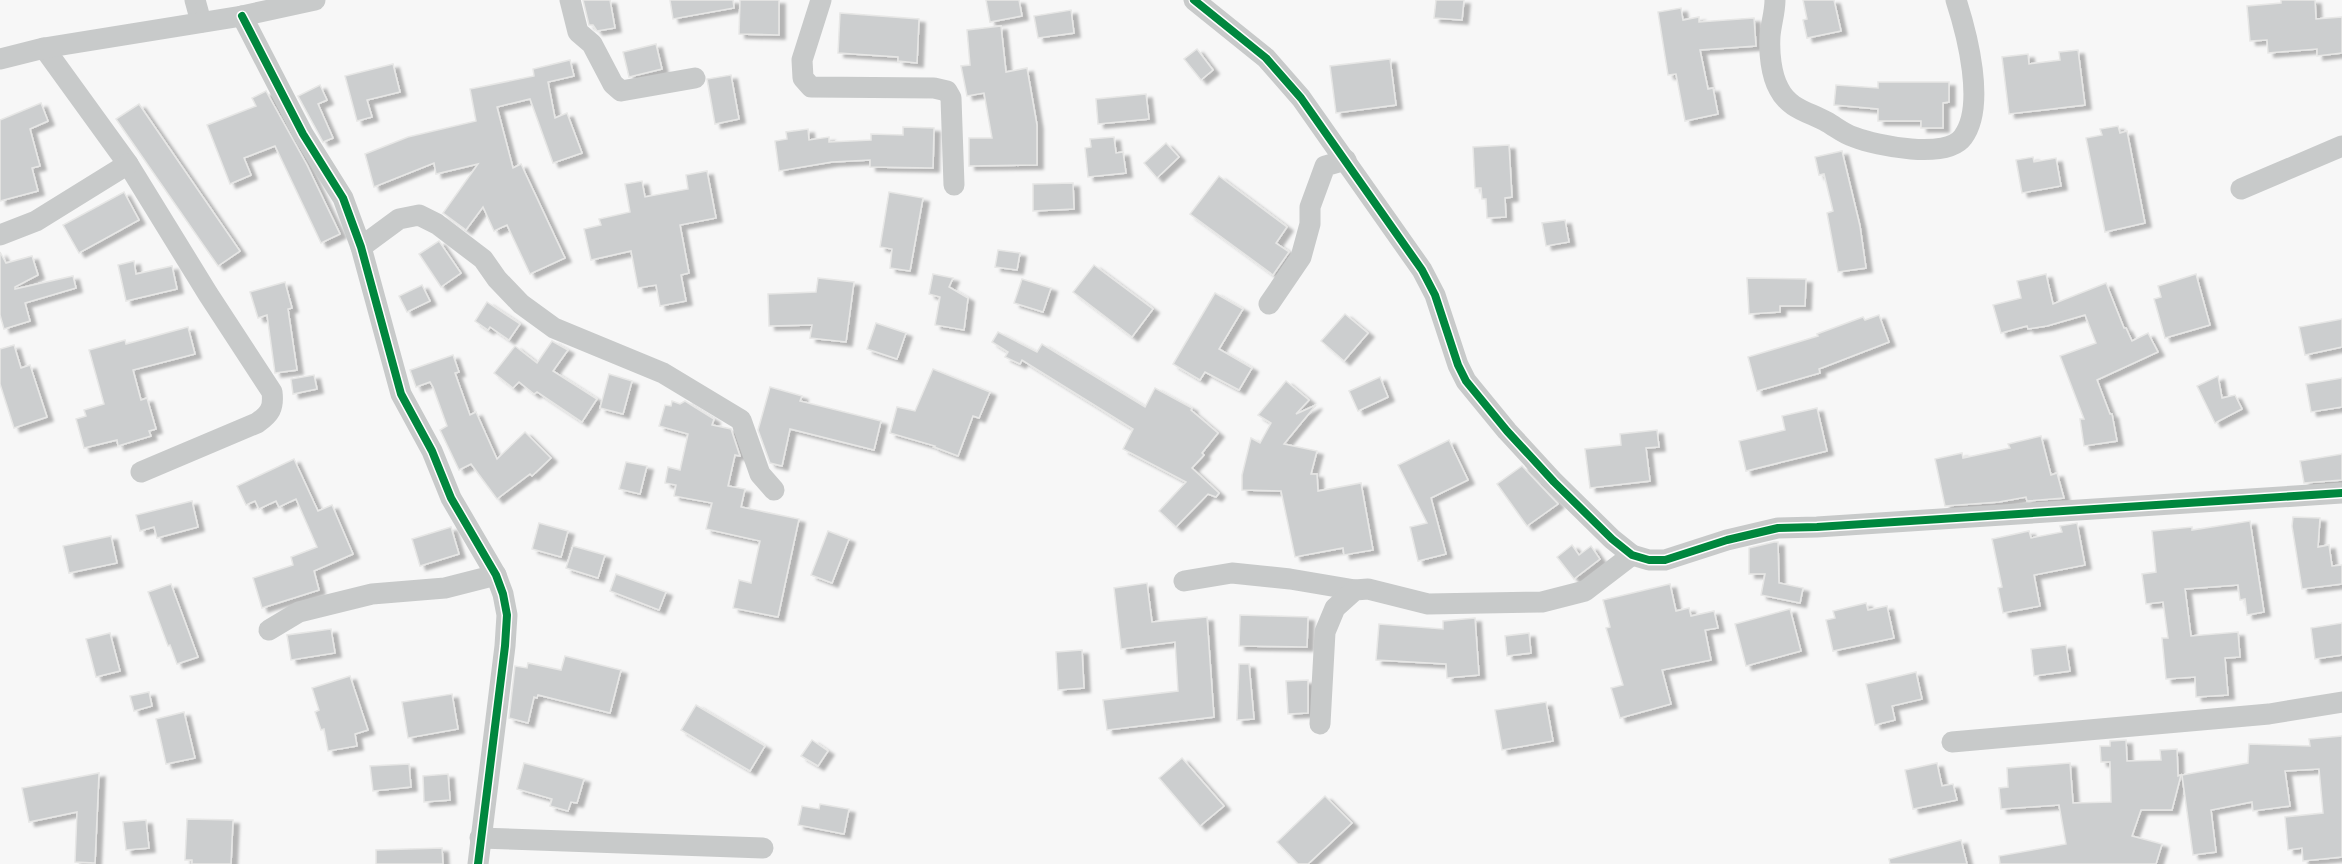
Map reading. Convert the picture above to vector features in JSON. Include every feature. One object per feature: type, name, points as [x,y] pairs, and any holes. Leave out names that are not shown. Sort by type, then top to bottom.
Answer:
[{"type":"street","points":[[195,0],[201,22]]},
{"type":"street","points":[[0,59],[44,48],[242,16],[315,0]]},
{"type":"street","points":[[570,0],[578,32],[592,44],[614,84],[621,91],[695,78]]},
{"type":"street","points":[[820,0],[802,60],[803,78],[811,87],[934,88],[947,91],[951,98],[954,185]]},
{"type":"street","points":[[1194,0],[1266,58],[1301,98],[1422,270],[1435,295],[1458,365],[1466,381],[1554,482],[1612,539],[1632,555],[1649,560],[1665,560],[1727,540],[1778,528],[2342,493]]},
{"type":"street","points":[[1775,0],[1770,36],[1771,62],[1778,88],[1790,104],[1853,137],[1883,146],[1920,150],[1944,147],[1962,139],[1970,125],[1975,82],[1964,26],[1956,0]]},
{"type":"street","points":[[242,16],[303,134],[343,198],[361,248],[401,394],[432,452],[451,498],[496,575],[507,615],[478,864]]},
{"type":"street","points":[[44,48],[128,165],[272,392],[273,406],[268,415],[256,423],[141,472]]},
{"type":"street","points":[[2241,189],[2342,146]]},
{"type":"street","points":[[1269,304],[1301,256],[1310,224],[1310,207],[1325,166],[1346,159]]},
{"type":"street","points":[[0,235],[36,221],[128,165]]},
{"type":"street","points":[[361,248],[399,219],[419,215],[437,224],[483,259],[497,279],[521,304],[554,328],[663,373],[741,420],[760,474],[774,490]]},
{"type":"street","points":[[1185,581],[1232,573],[1290,579],[1355,590],[1368,589],[1428,604],[1542,602],[1585,591],[1632,555]]},
{"type":"street","points":[[269,630],[299,612],[372,594],[445,588],[496,575]]},
{"type":"street","points":[[1320,724],[1325,632],[1335,608],[1355,590]]},
{"type":"street","points":[[1952,742],[2268,714],[2342,702]]},
{"type":"street","points":[[480,838],[763,848]]},
{"type":"building","points":[[583,0],[610,0],[615,28],[597,31],[593,25],[589,25]]},
{"type":"building","points":[[670,0],[733,0],[734,8],[673,19]]},
{"type":"building","points":[[740,0],[779,0],[779,35],[739,34]]},
{"type":"building","points":[[986,0],[1019,0],[1022,16],[990,22]]},
{"type":"building","points":[[1436,0],[1464,0],[1462,20],[1434,18]]},
{"type":"building","points":[[1803,0],[1834,0],[1841,31],[1807,38],[1803,20],[1807,19]]},
{"type":"building","points":[[2281,0],[2315,0],[2316,19],[2342,17],[2342,53],[2317,56],[2317,49],[2268,53],[2267,40],[2250,41],[2247,6],[2281,3]]},
{"type":"building","points":[[1681,8],[1683,20],[1699,17],[1699,22],[1754,18],[1756,46],[1700,50],[1708,89],[1713,88],[1718,114],[1685,121],[1676,74],[1668,75],[1658,12]]},
{"type":"building","points":[[1071,10],[1074,33],[1038,38],[1034,16]]},
{"type":"building","points":[[840,13],[919,19],[917,63],[898,61],[898,57],[838,53]]},
{"type":"building","points":[[1001,26],[1006,72],[1027,68],[1037,125],[1037,165],[969,166],[969,138],[992,138],[984,93],[967,96],[961,66],[970,65],[967,30]]},
{"type":"building","points":[[656,44],[662,69],[629,77],[623,52]]},
{"type":"building","points":[[1197,49],[1213,70],[1201,80],[1184,59]]},
{"type":"building","points":[[2078,50],[2085,105],[2009,114],[2002,57],[2028,54],[2029,64],[2060,60],[2059,52]]},
{"type":"building","points":[[1390,59],[1396,105],[1336,113],[1330,66]]},
{"type":"building","points":[[570,60],[574,76],[548,82],[555,118],[567,113],[582,153],[553,163],[530,99],[497,107],[513,168],[521,164],[565,258],[530,274],[507,225],[494,231],[483,207],[466,230],[443,213],[478,164],[436,174],[434,163],[374,187],[365,154],[408,137],[476,121],[470,89],[534,76],[533,69]]},
{"type":"building","points":[[393,64],[400,92],[367,100],[372,117],[357,121],[345,76]]},
{"type":"building","points":[[731,75],[739,119],[715,124],[707,79]]},
{"type":"building","points":[[1878,82],[1949,82],[1949,102],[1943,103],[1943,128],[1921,128],[1921,121],[1878,121],[1878,109],[1834,105],[1836,85],[1878,88]]},
{"type":"building","points":[[320,85],[327,100],[318,104],[333,138],[323,142],[298,96]]},
{"type":"building","points":[[266,91],[307,165],[340,234],[321,243],[275,146],[244,158],[251,175],[230,184],[207,125],[256,106],[252,98]]},
{"type":"building","points":[[1146,94],[1149,119],[1098,124],[1096,99]]},
{"type":"building","points":[[41,103],[48,121],[30,129],[40,166],[32,168],[38,191],[0,201],[0,120]]},
{"type":"building","points":[[139,104],[240,251],[218,266],[116,119]]},
{"type":"building","points":[[2118,126],[2120,133],[2127,131],[2145,223],[2105,232],[2086,138],[2102,135],[2100,129]]},
{"type":"building","points":[[903,127],[934,128],[933,168],[870,167],[870,160],[832,162],[779,171],[775,141],[787,139],[786,132],[808,129],[809,140],[829,137],[829,142],[871,140],[871,134],[903,135]]},
{"type":"building","points":[[1114,137],[1116,153],[1123,152],[1126,173],[1088,177],[1085,148],[1091,147],[1090,139]]},
{"type":"building","points":[[1166,143],[1179,157],[1157,178],[1144,163]]},
{"type":"building","points":[[1509,145],[1512,197],[1505,198],[1506,217],[1487,218],[1486,199],[1482,199],[1481,188],[1475,188],[1473,147]]},
{"type":"building","points":[[1842,151],[1860,226],[1866,268],[1838,272],[1827,213],[1833,211],[1824,174],[1819,175],[1815,157]]},
{"type":"building","points":[[2033,157],[2034,162],[2056,158],[2061,186],[2022,193],[2016,160]]},
{"type":"building","points":[[707,171],[716,218],[680,225],[689,273],[681,275],[686,301],[660,306],[656,285],[638,288],[631,251],[591,260],[584,229],[601,225],[599,219],[630,212],[625,184],[642,181],[645,197],[688,189],[686,175]]},
{"type":"building","points":[[1219,176],[1287,227],[1276,243],[1289,252],[1273,275],[1190,214]]},
{"type":"building","points":[[1073,183],[1074,209],[1033,211],[1033,184]]},
{"type":"building","points":[[124,192],[139,220],[79,253],[63,225]]},
{"type":"building","points":[[889,192],[923,198],[910,271],[890,268],[892,249],[880,247]]},
{"type":"building","points":[[1565,220],[1569,242],[1546,246],[1542,223]]},
{"type":"building","points":[[439,241],[461,273],[441,287],[419,254]]},
{"type":"building","points":[[998,250],[1020,253],[1017,270],[995,267]]},
{"type":"building","points":[[0,252],[6,263],[32,256],[38,275],[15,289],[73,276],[76,288],[25,303],[30,321],[4,329],[0,315]]},
{"type":"building","points":[[134,261],[136,274],[172,266],[177,289],[126,301],[118,265]]},
{"type":"building","points":[[1094,265],[1153,309],[1132,337],[1073,292]]},
{"type":"building","points":[[933,274],[953,278],[949,287],[968,298],[964,330],[935,325],[940,297],[929,294]]},
{"type":"building","points":[[2046,274],[2053,304],[2106,283],[2124,328],[2132,341],[2148,333],[2158,352],[2097,380],[2110,414],[2112,414],[2117,441],[2084,446],[2080,419],[2084,419],[2060,356],[2096,343],[2085,315],[2047,326],[2028,329],[2027,326],[2001,333],[1993,305],[2021,298],[2017,281]]},
{"type":"building","points":[[2196,274],[2210,325],[2165,338],[2154,299],[2161,297],[2158,286]]},
{"type":"building","points":[[818,278],[854,282],[846,342],[810,338],[812,325],[769,326],[768,294],[816,292]]},
{"type":"building","points":[[1747,278],[1806,279],[1805,306],[1780,306],[1780,312],[1749,314]]},
{"type":"building","points":[[1022,279],[1051,288],[1043,312],[1014,303]]},
{"type":"building","points":[[285,282],[292,308],[288,309],[297,370],[275,373],[267,315],[258,318],[250,292]]},
{"type":"building","points":[[422,285],[430,301],[407,312],[399,296]]},
{"type":"building","points":[[1215,293],[1243,309],[1219,349],[1252,368],[1239,390],[1205,372],[1200,380],[1173,364]]},
{"type":"building","points":[[487,302],[520,324],[509,340],[490,327],[488,330],[475,321]]},
{"type":"building","points":[[1345,314],[1368,333],[1344,361],[1321,341]]},
{"type":"building","points":[[1879,315],[1889,342],[1819,369],[1820,373],[1757,391],[1748,357],[1818,336],[1817,334],[1863,317],[1865,320]]},
{"type":"building","points":[[2342,319],[2342,347],[2305,355],[2299,327]]},
{"type":"building","points":[[876,323],[906,333],[897,359],[867,349]]},
{"type":"building","points":[[188,327],[195,354],[133,370],[141,400],[147,398],[156,429],[149,431],[151,436],[118,446],[117,440],[84,448],[76,419],[86,416],[84,410],[104,404],[89,350],[125,340],[126,344]]},
{"type":"building","points":[[998,332],[1037,352],[1042,344],[1145,407],[1155,388],[1192,408],[1191,410],[1218,433],[1202,453],[1204,455],[1192,468],[1219,493],[1216,497],[1208,494],[1176,527],[1159,511],[1186,482],[1123,449],[1133,429],[1022,360],[1020,364],[1005,357],[1008,352],[992,342]]},
{"type":"building","points":[[552,341],[568,350],[553,371],[597,399],[582,422],[537,392],[534,394],[519,382],[513,388],[494,373],[515,346],[537,363]]},
{"type":"building","points":[[14,345],[21,368],[30,365],[47,417],[14,428],[0,384],[0,349]]},
{"type":"building","points":[[453,355],[459,372],[455,373],[470,415],[476,412],[497,459],[525,432],[551,458],[532,476],[530,474],[497,499],[471,464],[459,470],[440,430],[447,426],[433,387],[430,382],[416,387],[410,370]]},
{"type":"building","points":[[933,369],[990,392],[979,418],[973,416],[958,456],[935,446],[890,433],[897,407],[915,411]]},
{"type":"building","points":[[609,374],[632,381],[623,414],[600,408]]},
{"type":"building","points":[[314,375],[317,389],[293,394],[291,379]]},
{"type":"building","points":[[2218,376],[2222,398],[2235,395],[2242,409],[2215,423],[2197,386]]},
{"type":"building","points":[[1380,377],[1388,397],[1358,411],[1349,391]]},
{"type":"building","points":[[2342,378],[2342,407],[2311,412],[2306,384]]},
{"type":"building","points":[[1286,381],[1309,400],[1296,414],[1316,405],[1284,444],[1317,451],[1311,474],[1317,474],[1318,491],[1361,483],[1373,550],[1344,555],[1343,548],[1295,557],[1281,491],[1242,490],[1242,475],[1251,438],[1260,443],[1271,423],[1258,415]]},
{"type":"building","points":[[770,387],[802,396],[800,401],[881,421],[874,450],[790,429],[782,466],[770,463],[758,430]]},
{"type":"building","points":[[672,401],[680,404],[685,401],[714,419],[712,425],[731,429],[740,456],[735,455],[728,486],[745,489],[741,507],[799,519],[778,617],[733,608],[739,580],[751,583],[760,541],[706,529],[712,503],[674,496],[676,485],[665,483],[668,467],[680,470],[688,434],[659,426],[665,405],[671,406]]},
{"type":"building","points":[[1817,408],[1827,451],[1746,471],[1739,441],[1785,430],[1782,416]]},
{"type":"building","points":[[1657,430],[1659,447],[1646,448],[1650,481],[1590,488],[1585,449],[1621,445],[1620,434]]},
{"type":"building","points":[[2041,436],[2051,475],[2057,473],[2064,498],[2027,501],[2026,497],[1999,502],[1945,506],[1935,459],[1962,453],[1963,458],[2010,448],[2008,444]]},
{"type":"building","points":[[1449,440],[1468,480],[1431,498],[1446,554],[1418,561],[1410,527],[1427,523],[1398,465]]},
{"type":"building","points":[[2342,454],[2342,480],[2304,483],[2300,461]]},
{"type":"building","points":[[294,459],[318,511],[332,505],[353,554],[314,571],[319,590],[262,608],[253,578],[293,565],[291,557],[317,547],[296,499],[279,507],[276,501],[259,509],[255,501],[246,505],[237,486]]},
{"type":"building","points":[[626,462],[647,466],[640,494],[619,489]]},
{"type":"building","points":[[1522,466],[1558,504],[1527,526],[1497,484]]},
{"type":"building","points":[[192,501],[198,527],[157,538],[154,527],[140,531],[136,515]]},
{"type":"building","points":[[2293,517],[2320,518],[2318,547],[2329,545],[2332,566],[2342,565],[2342,584],[2302,589],[2292,526]]},
{"type":"building","points":[[2250,521],[2264,612],[2247,615],[2245,599],[2240,600],[2238,585],[2185,589],[2191,636],[2238,632],[2240,657],[2225,658],[2228,695],[2196,697],[2195,677],[2166,679],[2162,638],[2168,638],[2163,602],[2146,604],[2142,574],[2156,572],[2152,531],[2192,527],[2192,530]]},
{"type":"building","points":[[539,523],[568,531],[561,557],[532,549]]},
{"type":"building","points":[[2077,523],[2085,565],[2034,575],[2040,606],[2003,613],[1998,588],[2002,587],[1992,539],[2029,531],[2031,538],[2062,532],[2060,526]]},
{"type":"building","points":[[451,527],[459,554],[420,566],[412,539]]},
{"type":"building","points":[[828,531],[849,539],[832,583],[811,575]]},
{"type":"building","points":[[111,536],[117,563],[69,573],[63,546]]},
{"type":"building","points":[[1778,542],[1779,583],[1803,588],[1800,603],[1761,595],[1765,574],[1749,574],[1749,548]]},
{"type":"building","points":[[1572,545],[1579,555],[1591,546],[1600,559],[1574,579],[1557,557]]},
{"type":"building","points":[[573,546],[605,555],[598,578],[566,568]]},
{"type":"building","points":[[616,574],[666,592],[659,610],[610,591]]},
{"type":"building","points":[[1147,583],[1152,622],[1207,617],[1214,717],[1107,730],[1103,700],[1178,691],[1175,642],[1121,649],[1114,588]]},
{"type":"building","points":[[171,584],[198,657],[177,664],[148,592]]},
{"type":"building","points":[[1670,584],[1676,611],[1689,608],[1691,616],[1714,611],[1718,628],[1705,630],[1711,660],[1662,670],[1671,704],[1620,718],[1611,688],[1623,685],[1606,628],[1610,627],[1603,600]]},
{"type":"building","points":[[1866,603],[1868,610],[1887,606],[1894,638],[1833,651],[1826,620],[1835,618],[1833,611]]},
{"type":"building","points":[[1790,609],[1801,651],[1746,666],[1735,624]]},
{"type":"building","points":[[1240,615],[1308,617],[1307,647],[1239,646]]},
{"type":"building","points":[[1475,618],[1479,675],[1447,678],[1446,664],[1376,660],[1379,624],[1443,629],[1443,621]]},
{"type":"building","points":[[2342,623],[2342,655],[2315,659],[2311,628]]},
{"type":"building","points":[[331,629],[335,653],[291,660],[287,635]]},
{"type":"building","points":[[110,633],[120,671],[96,677],[86,639]]},
{"type":"building","points":[[1529,633],[1531,653],[1507,656],[1505,636]]},
{"type":"building","points":[[2066,645],[2070,671],[2034,676],[2031,649]]},
{"type":"building","points":[[1082,650],[1084,688],[1058,690],[1056,652]]},
{"type":"building","points":[[565,656],[621,670],[610,713],[538,695],[537,698],[534,697],[528,723],[509,718],[515,666],[527,668],[528,663],[561,670]]},
{"type":"building","points":[[1239,664],[1249,664],[1254,719],[1237,720]]},
{"type":"building","points":[[1916,672],[1922,699],[1892,706],[1895,720],[1875,725],[1866,684]]},
{"type":"building","points":[[350,676],[368,730],[355,734],[357,746],[328,751],[324,729],[321,730],[315,712],[319,710],[312,688]]},
{"type":"building","points":[[1308,680],[1308,713],[1288,714],[1286,681]]},
{"type":"building","points":[[149,692],[152,706],[134,711],[130,696]]},
{"type":"building","points":[[452,694],[458,729],[408,738],[402,702]]},
{"type":"building","points":[[1546,702],[1553,741],[1502,750],[1495,710]]},
{"type":"building","points":[[696,705],[765,746],[750,771],[681,730]]},
{"type":"building","points":[[184,712],[195,758],[166,764],[156,719]]},
{"type":"building","points":[[2342,736],[2342,857],[2303,861],[2302,848],[2288,850],[2285,817],[2323,813],[2319,769],[2285,771],[2290,806],[2253,811],[2252,802],[2211,810],[2216,852],[2193,855],[2182,775],[2248,763],[2249,744],[2310,746],[2309,739]]},
{"type":"building","points":[[812,740],[828,751],[818,766],[801,756]]},
{"type":"building","points":[[2126,740],[2127,761],[2161,760],[2160,750],[2177,749],[2178,776],[2181,775],[2172,810],[2141,810],[2132,836],[2162,844],[2156,864],[2000,864],[1999,856],[2066,844],[2059,805],[2001,809],[1999,788],[2008,787],[2007,768],[2070,763],[2073,803],[2111,802],[2110,762],[2101,762],[2100,746],[2110,746],[2110,741]]},
{"type":"building","points":[[1182,758],[1224,806],[1200,826],[1159,778]]},
{"type":"building","points":[[524,763],[584,779],[577,803],[571,802],[568,811],[550,806],[552,799],[517,789]]},
{"type":"building","points":[[1937,763],[1942,786],[1953,784],[1957,800],[1913,809],[1905,770]]},
{"type":"building","points":[[409,764],[411,787],[373,791],[370,766]]},
{"type":"building","points":[[99,773],[95,863],[75,862],[77,812],[29,822],[22,788]]},
{"type":"building","points":[[448,774],[450,800],[424,802],[423,776]]},
{"type":"building","points":[[1325,796],[1352,823],[1308,864],[1298,864],[1277,842]]},
{"type":"building","points":[[820,804],[849,809],[844,834],[798,825],[802,806],[819,809]]},
{"type":"building","points":[[187,819],[233,820],[231,864],[192,864],[192,860],[185,860]]},
{"type":"building","points":[[146,820],[149,848],[126,850],[123,822]]},
{"type":"building","points":[[1961,840],[1967,864],[1890,864],[1889,859]]},
{"type":"building","points":[[442,848],[443,864],[376,864],[376,850]]},
{"type":"cycle path","points":[[1194,0],[1266,58],[1301,98],[1422,270],[1435,295],[1458,365],[1466,381],[1507,431],[1554,482],[1612,539],[1632,555],[1649,560],[1665,560],[1727,540],[1778,528],[2342,493]]},
{"type":"cycle path","points":[[242,16],[303,134],[343,198],[361,247],[401,394],[432,451],[451,498],[496,575],[503,594],[507,615],[505,646],[478,864]]}]
